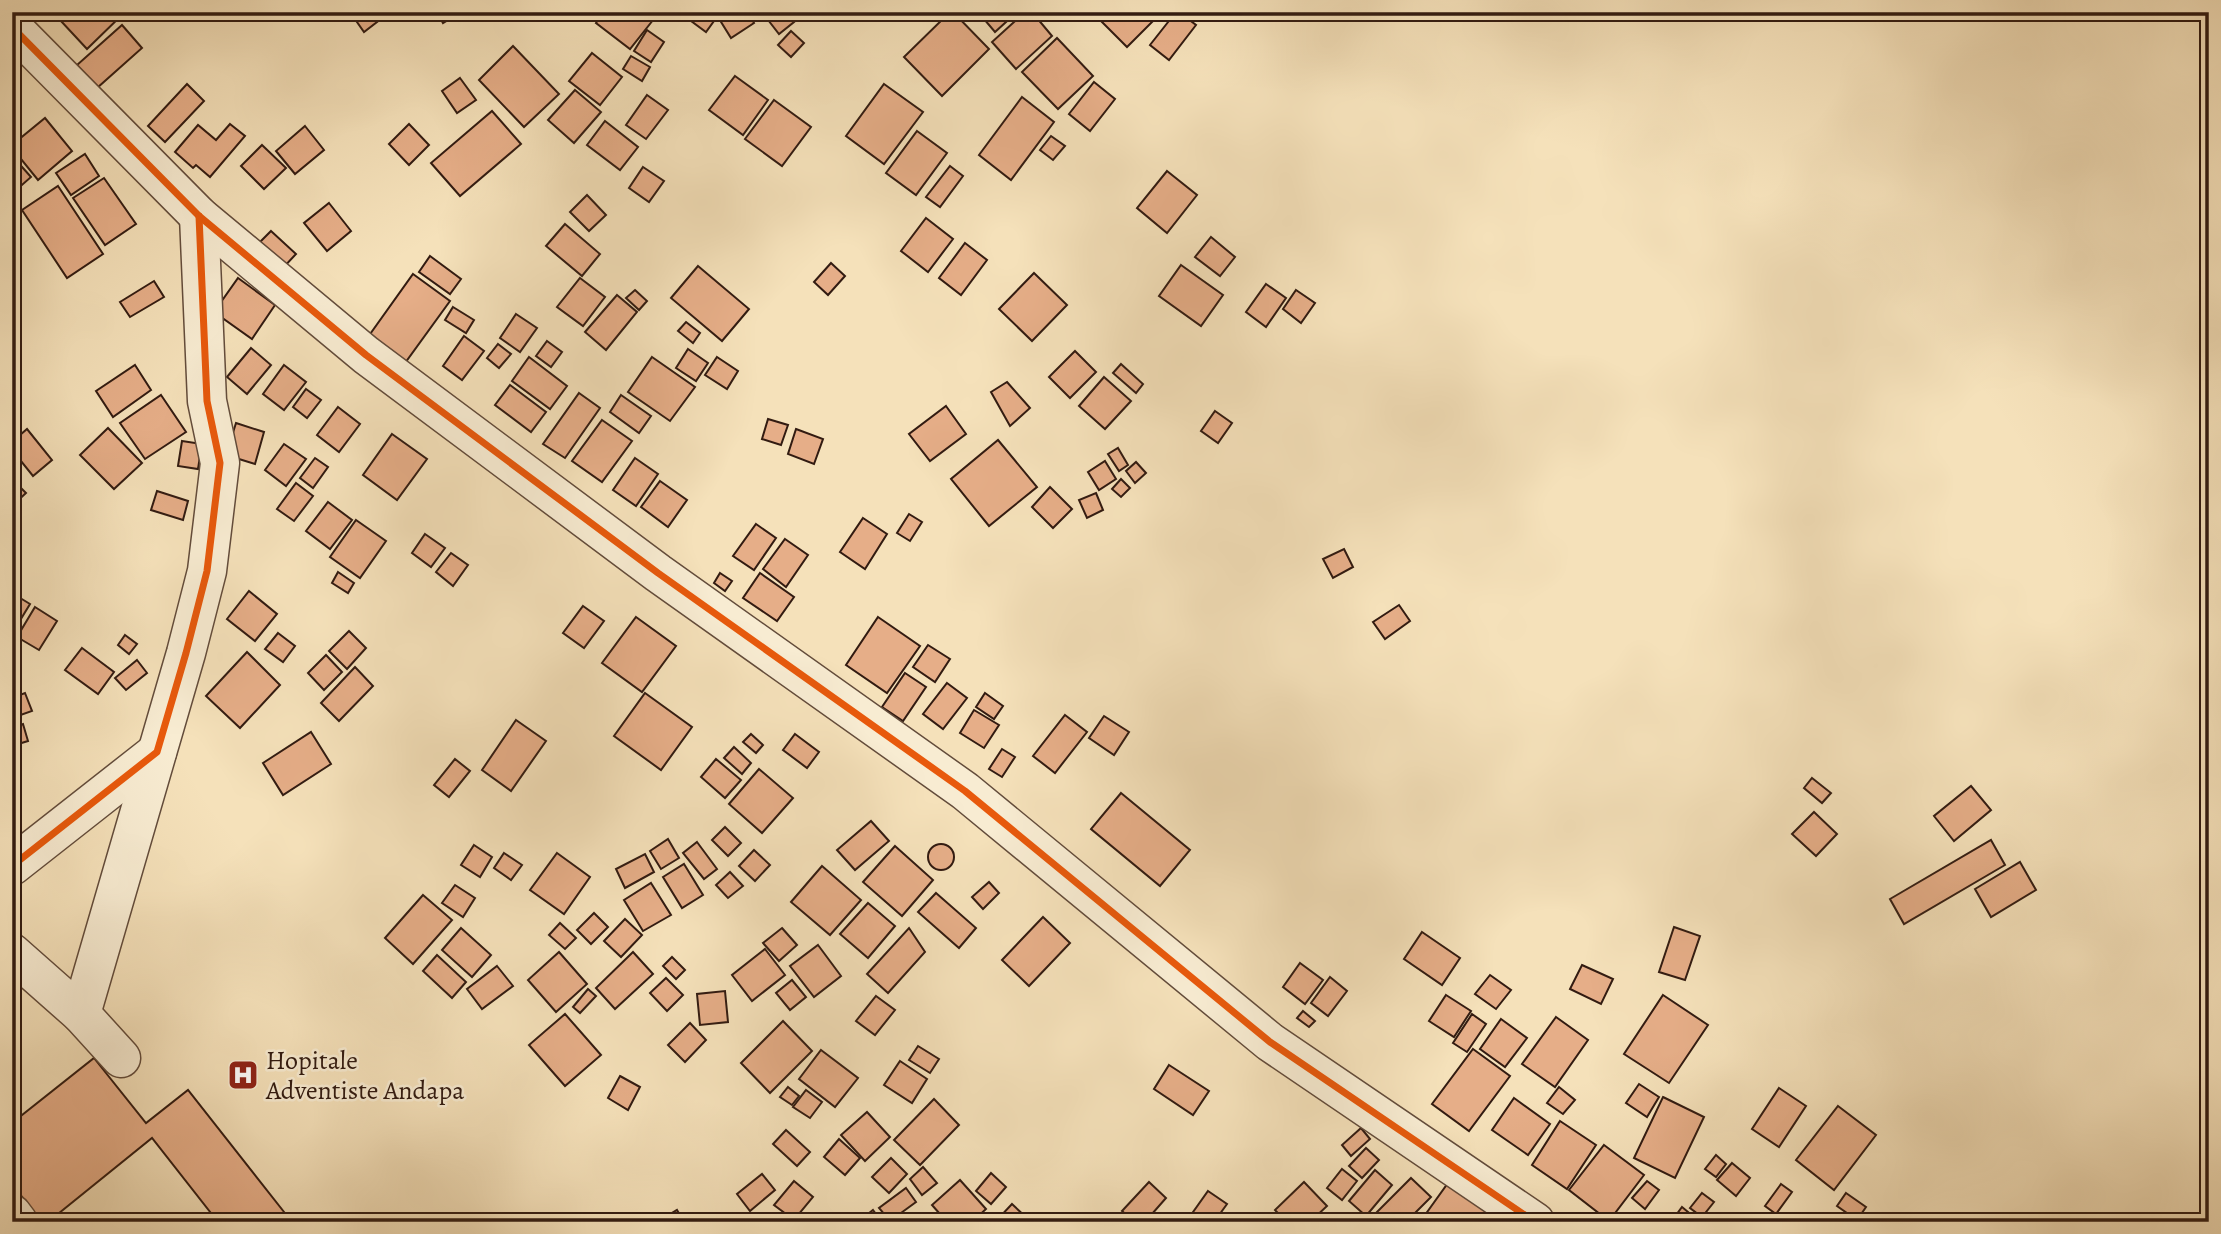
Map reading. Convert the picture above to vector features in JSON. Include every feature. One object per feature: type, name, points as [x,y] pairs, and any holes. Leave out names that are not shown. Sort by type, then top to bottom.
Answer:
[{"type":"street","points":[[12,27],[199,216],[366,355],[658,573],[965,791],[1270,1042],[1535,1222]]},
{"type":"street","points":[[80,1014],[158,752],[207,571],[220,463],[207,401],[199,216]]},
{"type":"street","points":[[12,866],[158,752]]},
{"type":"street","points":[[12,953],[80,1014],[121,1058]]},
{"type":"street","points":[[12,1214],[18,1222]]},
{"type":"building","points":[[68,12],[125,12],[87,49],[60,20]]},
{"type":"building","points":[[350,12],[390,12],[364,32]]},
{"type":"building","points":[[437,12],[461,12],[443,23]]},
{"type":"building","points":[[604,12],[653,12],[657,15],[630,49],[596,23]]},
{"type":"building","points":[[691,12],[719,14],[706,32],[687,18]]},
{"type":"building","points":[[726,12],[747,12],[754,23],[731,38],[718,17]]},
{"type":"building","points":[[770,12],[786,12],[794,22],[779,34],[765,16]]},
{"type":"building","points":[[950,12],[989,49],[942,96],[904,57]]},
{"type":"building","points":[[978,12],[1017,12],[995,32]]},
{"type":"building","points":[[1025,12],[1032,12],[1052,36],[1016,69],[992,42]]},
{"type":"building","points":[[1092,12],[1144,12],[1153,21],[1127,47]]},
{"type":"building","points":[[1176,12],[1196,25],[1169,60],[1150,45]]},
{"type":"building","points":[[122,25],[142,48],[97,88],[77,65]]},
{"type":"building","points":[[647,30],[664,42],[651,62],[634,51]]},
{"type":"building","points":[[791,31],[804,43],[791,57],[778,45]]},
{"type":"building","points":[[1057,38],[1093,76],[1058,109],[1022,72]]},
{"type":"building","points":[[513,46],[559,94],[524,127],[479,80]]},
{"type":"building","points":[[592,53],[622,77],[600,105],[569,81]]},
{"type":"building","points":[[631,56],[650,67],[642,81],[623,69]]},
{"type":"building","points":[[735,76],[768,100],[743,135],[709,110]]},
{"type":"building","points":[[460,78],[476,100],[457,113],[442,91]]},
{"type":"building","points":[[1094,82],[1115,99],[1090,131],[1069,114]]},
{"type":"building","points":[[187,84],[204,101],[165,142],[148,126]]},
{"type":"building","points":[[884,84],[923,112],[884,164],[846,136]]},
{"type":"building","points":[[575,90],[601,112],[574,143],[548,120]]},
{"type":"building","points":[[647,95],[668,110],[646,139],[626,125]]},
{"type":"building","points":[[1022,97],[1054,122],[1011,180],[979,155]]},
{"type":"building","points":[[774,100],[811,127],[782,166],[745,139]]},
{"type":"building","points":[[492,111],[521,144],[460,196],[431,163]]},
{"type":"building","points":[[45,118],[72,151],[38,180],[12,145]]},
{"type":"building","points":[[605,121],[638,147],[620,170],[587,145]]},
{"type":"building","points":[[230,124],[245,136],[210,177],[196,165],[193,168],[175,152],[198,125],[216,140]]},
{"type":"building","points":[[409,124],[429,145],[409,165],[389,144]]},
{"type":"building","points":[[305,126],[324,150],[295,174],[276,151]]},
{"type":"building","points":[[917,131],[947,153],[916,195],[886,173]]},
{"type":"building","points":[[1051,136],[1065,146],[1053,160],[1040,150]]},
{"type":"building","points":[[262,145],[286,168],[264,189],[241,166]]},
{"type":"building","points":[[85,154],[99,176],[71,195],[56,173]]},
{"type":"building","points":[[14,158],[31,177],[14,192],[12,160]]},
{"type":"building","points":[[950,166],[963,176],[940,207],[926,197]]},
{"type":"building","points":[[643,167],[664,181],[649,202],[629,188]]},
{"type":"building","points":[[1167,171],[1197,195],[1167,233],[1137,208]]},
{"type":"building","points":[[104,178],[136,224],[105,245],[73,198]]},
{"type":"building","points":[[58,186],[103,254],[67,278],[22,210]]},
{"type":"building","points":[[587,195],[606,215],[589,231],[570,212]]},
{"type":"building","points":[[329,203],[351,231],[327,251],[304,223]]},
{"type":"building","points":[[926,218],[953,239],[928,272],[901,251]]},
{"type":"building","points":[[565,224],[600,254],[582,276],[546,246]]},
{"type":"building","points":[[271,231],[296,254],[281,270],[256,246]]},
{"type":"building","points":[[1211,237],[1235,257],[1220,276],[1195,257]]},
{"type":"building","points":[[965,243],[987,260],[961,295],[939,278]]},
{"type":"building","points":[[430,256],[461,279],[450,294],[419,272]]},
{"type":"building","points":[[831,263],[845,276],[828,295],[814,282]]},
{"type":"building","points":[[1181,265],[1223,295],[1201,326],[1159,296]]},
{"type":"building","points":[[698,266],[749,309],[722,341],[671,298]]},
{"type":"building","points":[[1034,273],[1067,305],[1032,341],[999,309]]},
{"type":"building","points":[[413,274],[450,301],[405,363],[368,337]]},
{"type":"building","points":[[238,278],[275,305],[252,339],[214,312]]},
{"type":"building","points":[[580,278],[605,297],[583,326],[557,307]]},
{"type":"building","points":[[154,281],[164,297],[130,317],[120,302]]},
{"type":"building","points":[[1266,284],[1286,298],[1266,327],[1246,312]]},
{"type":"building","points":[[635,290],[647,301],[639,310],[626,298]]},
{"type":"building","points":[[1296,290],[1315,303],[1301,323],[1283,309]]},
{"type":"building","points":[[617,295],[637,312],[606,350],[585,332]]},
{"type":"building","points":[[453,307],[474,320],[466,333],[445,320]]},
{"type":"building","points":[[516,314],[537,328],[520,352],[500,338]]},
{"type":"building","points":[[686,322],[700,333],[693,343],[678,331]]},
{"type":"building","points":[[464,336],[484,351],[462,380],[443,366]]},
{"type":"building","points":[[547,341],[562,352],[551,367],[536,356]]},
{"type":"building","points":[[498,344],[511,354],[499,368],[487,358]]},
{"type":"building","points":[[251,348],[271,365],[247,394],[227,377]]},
{"type":"building","points":[[688,349],[708,363],[696,381],[676,368]]},
{"type":"building","points":[[1075,351],[1096,372],[1070,398],[1049,377]]},
{"type":"building","points":[[529,357],[567,386],[550,409],[512,381]]},
{"type":"building","points":[[652,357],[695,387],[670,421],[628,392]]},
{"type":"building","points":[[717,357],[738,371],[727,389],[705,375]]},
{"type":"building","points":[[1121,364],[1143,384],[1136,393],[1113,373]]},
{"type":"building","points":[[135,365],[151,390],[113,417],[96,391]]},
{"type":"building","points":[[284,365],[306,382],[284,410],[263,394]]},
{"type":"building","points":[[1104,377],[1131,401],[1105,429],[1079,406]]},
{"type":"building","points":[[1007,382],[1030,408],[1010,426],[991,392]]},
{"type":"building","points":[[510,385],[546,412],[531,432],[495,405]]},
{"type":"building","points":[[306,389],[321,400],[307,418],[293,407]]},
{"type":"building","points":[[579,393],[600,408],[565,458],[543,444]]},
{"type":"building","points":[[161,395],[186,432],[145,459],[120,423]]},
{"type":"building","points":[[621,395],[651,416],[639,433],[610,412]]},
{"type":"building","points":[[946,406],[966,434],[930,461],[909,434]]},
{"type":"building","points":[[338,407],[360,424],[339,452],[317,435]]},
{"type":"building","points":[[1215,411],[1232,423],[1218,443],[1201,431]]},
{"type":"building","points":[[768,419],[788,425],[781,445],[762,439]]},
{"type":"building","points":[[602,420],[632,441],[602,482],[572,461]]},
{"type":"building","points":[[236,423],[264,432],[255,464],[226,455]]},
{"type":"building","points":[[108,428],[142,463],[114,489],[80,455]]},
{"type":"building","points":[[27,429],[52,460],[33,476],[12,450],[12,442]]},
{"type":"building","points":[[796,429],[823,439],[814,464],[788,454]]},
{"type":"building","points":[[392,434],[427,459],[397,500],[363,475]]},
{"type":"building","points":[[998,440],[1037,487],[989,526],[951,479]]},
{"type":"building","points":[[182,441],[202,444],[198,469],[178,466]]},
{"type":"building","points":[[284,444],[306,459],[286,486],[265,470]]},
{"type":"building","points":[[1118,448],[1128,465],[1119,471],[1108,454]]},
{"type":"building","points":[[315,458],[328,467],[313,488],[300,478]]},
{"type":"building","points":[[635,458],[658,474],[636,506],[613,490]]},
{"type":"building","points":[[1105,461],[1116,479],[1099,490],[1088,472]]},
{"type":"building","points":[[1136,462],[1146,473],[1135,483],[1126,471]]},
{"type":"building","points":[[12,479],[26,493],[12,506]]},
{"type":"building","points":[[1121,479],[1130,488],[1121,497],[1112,489]]},
{"type":"building","points":[[660,481],[687,500],[668,527],[641,507]]},
{"type":"building","points":[[296,483],[313,496],[294,521],[277,509]]},
{"type":"building","points":[[1050,487],[1072,509],[1053,528],[1032,507]]},
{"type":"building","points":[[157,491],[188,501],[183,520],[151,510]]},
{"type":"building","points":[[1096,493],[1103,510],[1087,518],[1079,500]]},
{"type":"building","points":[[328,502],[352,520],[330,549],[306,531]]},
{"type":"building","points":[[909,514],[922,522],[910,541],[897,533]]},
{"type":"building","points":[[863,518],[887,534],[865,569],[840,552]]},
{"type":"building","points":[[356,520],[386,541],[360,578],[330,557]]},
{"type":"building","points":[[756,524],[776,538],[754,570],[733,556]]},
{"type":"building","points":[[425,534],[445,548],[431,567],[412,553]]},
{"type":"building","points":[[785,539],[808,555],[786,587],[763,569]]},
{"type":"building","points":[[1344,549],[1353,567],[1333,578],[1323,559]]},
{"type":"building","points":[[451,553],[468,565],[453,586],[436,572]]},
{"type":"building","points":[[338,572],[354,583],[348,593],[332,583]]},
{"type":"building","points":[[720,573],[732,581],[725,591],[714,583]]},
{"type":"building","points":[[760,573],[794,597],[777,621],[743,598]]},
{"type":"building","points":[[249,591],[277,614],[255,641],[227,619]]},
{"type":"building","points":[[12,593],[30,604],[13,632],[12,632]]},
{"type":"building","points":[[1399,605],[1410,621],[1385,639],[1373,622]]},
{"type":"building","points":[[583,606],[604,621],[584,648],[563,633]]},
{"type":"building","points":[[35,607],[57,621],[39,650],[17,637]]},
{"type":"building","points":[[636,617],[676,646],[642,692],[602,663]]},
{"type":"building","points":[[878,617],[920,646],[887,693],[846,665]]},
{"type":"building","points":[[349,631],[366,648],[347,669],[329,651]]},
{"type":"building","points":[[278,633],[295,646],[283,662],[265,649]]},
{"type":"building","points":[[125,635],[137,644],[129,654],[118,645]]},
{"type":"building","points":[[928,645],[950,659],[935,682],[913,667]]},
{"type":"building","points":[[82,648],[114,672],[98,694],[65,670]]},
{"type":"building","points":[[247,652],[280,685],[240,728],[206,696]]},
{"type":"building","points":[[326,655],[342,672],[324,690],[308,673]]},
{"type":"building","points":[[137,660],[147,673],[126,690],[115,678]]},
{"type":"building","points":[[355,667],[373,686],[339,721],[321,703]]},
{"type":"building","points":[[905,673],[926,687],[903,721],[882,707]]},
{"type":"building","points":[[947,683],[967,698],[943,729],[923,714]]},
{"type":"building","points":[[25,693],[32,711],[12,718],[12,698]]},
{"type":"building","points":[[645,693],[692,727],[661,770],[614,736]]},
{"type":"building","points":[[985,693],[1003,706],[994,719],[976,707]]},
{"type":"building","points":[[974,710],[999,725],[984,748],[960,733]]},
{"type":"building","points":[[1065,715],[1087,732],[1055,773],[1033,756]]},
{"type":"building","points":[[1104,716],[1129,732],[1114,755],[1089,738]]},
{"type":"building","points":[[516,720],[546,741],[511,791],[482,770]]},
{"type":"building","points":[[23,724],[28,741],[12,746],[12,728]]},
{"type":"building","points":[[311,732],[331,764],[283,795],[263,763]]},
{"type":"building","points":[[751,734],[763,745],[756,753],[743,742]]},
{"type":"building","points":[[795,734],[819,752],[807,768],[783,750]]},
{"type":"building","points":[[734,747],[751,763],[742,774],[724,758]]},
{"type":"building","points":[[1002,749],[1015,757],[1002,777],[989,769]]},
{"type":"building","points":[[455,759],[470,771],[449,797],[434,785]]},
{"type":"building","points":[[716,759],[741,780],[725,798],[701,777]]},
{"type":"building","points":[[759,769],[793,798],[762,833],[729,804]]},
{"type":"building","points":[[1812,778],[1831,793],[1822,803],[1804,788]]},
{"type":"building","points":[[1971,786],[1991,810],[1954,841],[1934,816]]},
{"type":"building","points":[[1121,793],[1190,850],[1160,886],[1091,829]]},
{"type":"building","points":[[1814,812],[1837,834],[1816,856],[1792,834]]},
{"type":"building","points":[[871,821],[889,841],[855,870],[837,850]]},
{"type":"building","points":[[725,827],[741,843],[728,856],[712,840]]},
{"type":"building","points":[[668,839],[679,858],[661,869],[650,851]]},
{"type":"building","points":[[1991,840],[2005,865],[1904,924],[1890,899]]},
{"type":"building","points":[[697,842],[717,869],[704,879],[683,853]]},
{"type":"building","points":[[941,844],[951,847],[954,857],[951,867],[941,870],[931,867],[928,857],[931,847]]},
{"type":"building","points":[[474,845],[492,857],[480,877],[461,865]]},
{"type":"building","points":[[895,846],[933,880],[902,916],[863,882]]},
{"type":"building","points":[[754,850],[770,865],[755,881],[739,866]]},
{"type":"building","points":[[504,853],[522,865],[511,880],[494,868]]},
{"type":"building","points":[[557,853],[590,877],[564,914],[530,890]]},
{"type":"building","points":[[645,854],[654,872],[625,888],[616,869]]},
{"type":"building","points":[[2020,862],[2036,890],[1991,917],[1975,889]]},
{"type":"building","points":[[684,864],[703,895],[682,908],[663,877]]},
{"type":"building","points":[[822,866],[861,900],[830,935],[791,902]]},
{"type":"building","points":[[730,872],[743,886],[728,898],[716,885]]},
{"type":"building","points":[[989,882],[999,893],[983,909],[972,897]]},
{"type":"building","points":[[651,883],[671,915],[643,931],[624,900]]},
{"type":"building","points":[[455,885],[475,898],[463,917],[442,903]]},
{"type":"building","points":[[936,893],[976,928],[959,948],[918,912]]},
{"type":"building","points":[[423,895],[452,920],[413,964],[385,938]]},
{"type":"building","points":[[868,903],[895,926],[868,958],[840,934]]},
{"type":"building","points":[[594,913],[608,927],[591,944],[577,930]]},
{"type":"building","points":[[1043,917],[1070,943],[1029,986],[1002,960]]},
{"type":"building","points":[[625,919],[642,935],[621,957],[604,941]]},
{"type":"building","points":[[560,923],[576,938],[565,949],[549,935]]},
{"type":"building","points":[[1674,927],[1700,936],[1685,980],[1659,972]]},
{"type":"building","points":[[461,928],[491,955],[472,977],[442,950]]},
{"type":"building","points":[[782,928],[797,945],[779,961],[763,943]]},
{"type":"building","points":[[909,928],[925,952],[888,993],[867,974]]},
{"type":"building","points":[[1422,932],[1460,958],[1442,985],[1404,959]]},
{"type":"building","points":[[818,945],[841,976],[814,997],[790,966]]},
{"type":"building","points":[[765,949],[785,975],[752,1001],[732,975]]},
{"type":"building","points":[[559,952],[587,984],[556,1012],[528,980]]},
{"type":"building","points":[[633,952],[653,974],[615,1009],[596,988]]},
{"type":"building","points":[[437,955],[466,982],[452,998],[423,971]]},
{"type":"building","points":[[672,957],[685,970],[676,979],[663,966]]},
{"type":"building","points":[[1300,963],[1323,980],[1305,1004],[1283,987]]},
{"type":"building","points":[[1582,965],[1613,979],[1601,1004],[1570,989]]},
{"type":"building","points":[[497,966],[513,986],[482,1009],[467,989]]},
{"type":"building","points":[[1490,975],[1511,990],[1496,1009],[1475,994]]},
{"type":"building","points":[[1330,977],[1347,991],[1328,1016],[1311,1003]]},
{"type":"building","points":[[666,978],[683,995],[667,1011],[650,993]]},
{"type":"building","points":[[792,980],[806,997],[790,1010],[776,993]]},
{"type":"building","points":[[588,989],[596,996],[580,1013],[573,1007]]},
{"type":"building","points":[[725,991],[728,1022],[700,1025],[697,994]]},
{"type":"building","points":[[1446,995],[1471,1011],[1454,1037],[1429,1021]]},
{"type":"building","points":[[1663,995],[1708,1025],[1669,1083],[1624,1054]]},
{"type":"building","points":[[876,996],[895,1010],[875,1035],[856,1021]]},
{"type":"building","points":[[1303,1011],[1315,1021],[1309,1027],[1297,1018]]},
{"type":"building","points":[[565,1014],[601,1055],[565,1086],[529,1045]]},
{"type":"building","points":[[1472,1014],[1486,1024],[1467,1052],[1453,1043]]},
{"type":"building","points":[[1556,1017],[1588,1040],[1555,1087],[1522,1064]]},
{"type":"building","points":[[1501,1019],[1527,1038],[1505,1067],[1480,1049]]},
{"type":"building","points":[[783,1021],[812,1051],[770,1093],[741,1063]]},
{"type":"building","points":[[690,1023],[706,1040],[685,1062],[668,1045]]},
{"type":"building","points":[[918,1046],[939,1059],[930,1073],[909,1060]]},
{"type":"building","points":[[1473,1049],[1510,1076],[1469,1131],[1432,1104]]},
{"type":"building","points":[[821,1050],[858,1078],[835,1107],[799,1079]]},
{"type":"building","points":[[94,1058],[146,1123],[188,1090],[288,1217],[282,1222],[218,1222],[152,1138],[48,1222],[42,1222],[12,1184],[12,1123]]},
{"type":"building","points":[[900,1061],[927,1079],[912,1103],[884,1085]]},
{"type":"building","points":[[1169,1065],[1209,1091],[1193,1115],[1154,1089]]},
{"type":"building","points":[[620,1076],[640,1087],[628,1110],[608,1098]]},
{"type":"building","points":[[1639,1084],[1659,1097],[1647,1117],[1626,1103]]},
{"type":"building","points":[[788,1087],[799,1096],[792,1105],[780,1097]]},
{"type":"building","points":[[1559,1087],[1575,1100],[1563,1114],[1547,1103]]},
{"type":"building","points":[[1779,1088],[1806,1106],[1779,1147],[1752,1129]]},
{"type":"building","points":[[806,1090],[822,1102],[810,1118],[793,1107]]},
{"type":"building","points":[[1663,1097],[1704,1117],[1675,1178],[1634,1158]]},
{"type":"building","points":[[1514,1098],[1550,1124],[1528,1155],[1492,1130]]},
{"type":"building","points":[[934,1099],[959,1125],[920,1165],[894,1140]]},
{"type":"building","points":[[1838,1106],[1876,1135],[1834,1190],[1796,1160]]},
{"type":"building","points":[[867,1112],[890,1137],[865,1161],[841,1135]]},
{"type":"building","points":[[1560,1121],[1596,1145],[1567,1189],[1532,1165]]},
{"type":"building","points":[[1361,1128],[1370,1139],[1351,1156],[1342,1145]]},
{"type":"building","points":[[786,1130],[810,1152],[797,1166],[773,1144]]},
{"type":"building","points":[[839,1139],[860,1158],[845,1175],[824,1157]]},
{"type":"building","points":[[1604,1145],[1644,1175],[1609,1221],[1569,1190]]},
{"type":"building","points":[[1366,1148],[1379,1160],[1362,1178],[1349,1166]]},
{"type":"building","points":[[1716,1155],[1726,1164],[1716,1177],[1705,1169]]},
{"type":"building","points":[[891,1158],[907,1174],[889,1193],[872,1177]]},
{"type":"building","points":[[1732,1163],[1750,1178],[1736,1196],[1717,1180]]},
{"type":"building","points":[[923,1167],[937,1183],[922,1195],[910,1179]]},
{"type":"building","points":[[1342,1169],[1357,1181],[1342,1200],[1327,1188]]},
{"type":"building","points":[[1375,1170],[1392,1185],[1366,1216],[1349,1201]]},
{"type":"building","points":[[991,1173],[1006,1187],[991,1204],[976,1191]]},
{"type":"building","points":[[762,1174],[775,1190],[750,1211],[737,1194]]},
{"type":"building","points":[[1411,1178],[1431,1197],[1406,1222],[1377,1222],[1372,1217]]},
{"type":"building","points":[[960,1180],[986,1209],[972,1222],[947,1222],[932,1205]]},
{"type":"building","points":[[794,1181],[813,1197],[794,1220],[774,1205]]},
{"type":"building","points":[[1647,1181],[1659,1190],[1645,1209],[1632,1198]]},
{"type":"building","points":[[1149,1182],[1166,1198],[1145,1222],[1134,1222],[1122,1211]]},
{"type":"building","points":[[1304,1182],[1327,1206],[1310,1222],[1286,1222],[1275,1210]]},
{"type":"building","points":[[1448,1183],[1499,1221],[1499,1222],[1420,1222]]},
{"type":"building","points":[[1781,1184],[1792,1192],[1776,1214],[1765,1206]]},
{"type":"building","points":[[906,1188],[916,1202],[890,1221],[879,1208]]},
{"type":"building","points":[[1208,1191],[1227,1204],[1214,1222],[1186,1222]]},
{"type":"building","points":[[1702,1193],[1714,1202],[1702,1217],[1690,1208]]},
{"type":"building","points":[[1846,1193],[1866,1207],[1857,1220],[1837,1206]]},
{"type":"building","points":[[1012,1204],[1029,1220],[995,1222]]},
{"type":"building","points":[[1682,1207],[1700,1222],[1671,1222]]},
{"type":"building","points":[[677,1210],[684,1222],[657,1222]]},
{"type":"building","points":[[873,1210],[882,1222],[858,1222]]},
{"type":"cycle path","points":[[12,27],[199,216],[366,355],[658,573],[965,791],[1270,1042],[1535,1222]]},
{"type":"cycle path","points":[[12,866],[157,752],[186,653],[207,571],[220,463],[207,401],[199,216]]},
{"type":"place","name":"Hopitale Adventiste Andapa","points":[[243,1075]]}]
